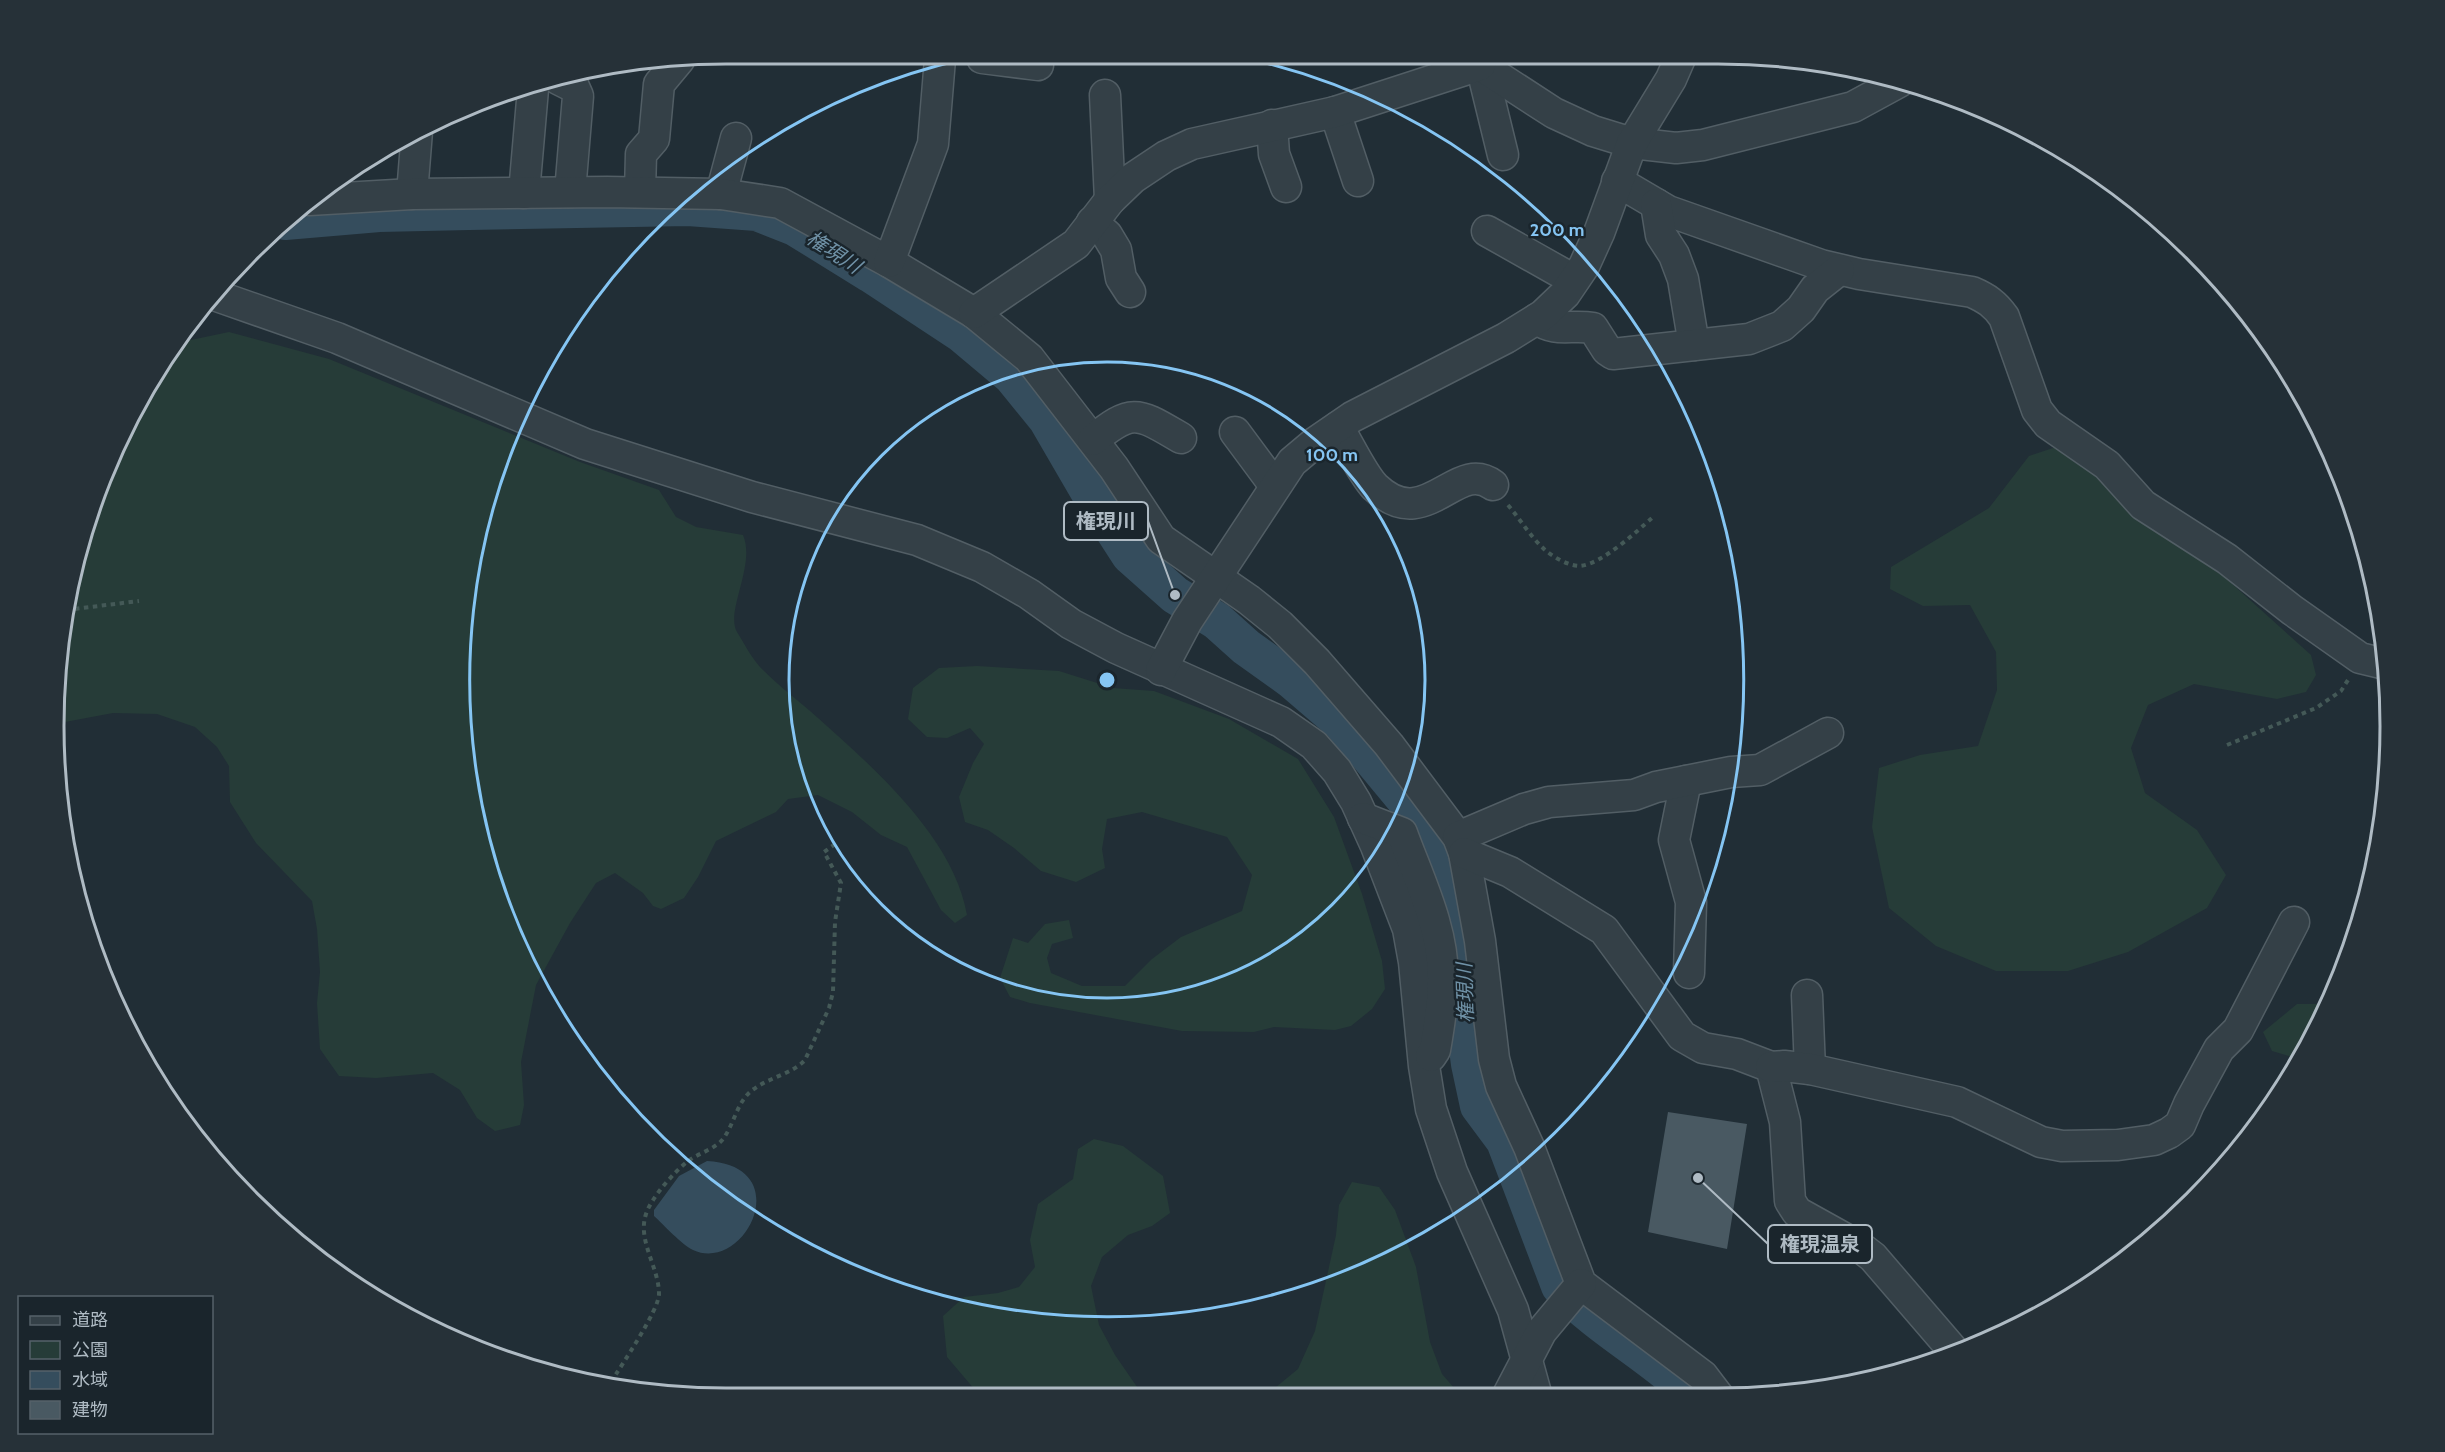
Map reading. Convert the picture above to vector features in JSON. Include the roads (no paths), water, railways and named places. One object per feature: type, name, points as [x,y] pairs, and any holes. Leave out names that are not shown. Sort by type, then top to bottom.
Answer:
[{"type":"street","points":[[889,262],[933,144],[940,64]]},
{"type":"street","points":[[1030,64],[1038,65]]},
{"type":"street","points":[[974,313],[1076,244],[1101,211],[1133,178],[1166,156],[1192,144],[1335,112],[1431,68],[1459,64]]},
{"type":"street","points":[[1481,64],[1503,155]]},
{"type":"street","points":[[1484,64],[1554,113],[1593,131],[1632,143],[1676,148],[1703,145],[1853,107],[1890,87]]},
{"type":"street","points":[[1161,670],[1187,621],[1292,462],[1338,427],[1421,380],[1506,338],[1537,319],[1565,294],[1599,234],[1632,143],[1671,80],[1678,64]]},
{"type":"street","points":[[640,192],[641,154],[654,139],[659,84],[674,67]]},
{"type":"street","points":[[561,86],[574,87],[578,96],[570,192]]},
{"type":"street","points":[[524,193],[545,90]]},
{"type":"street","points":[[1105,95],[1101,211],[1107,235],[1116,250],[1121,278],[1130,292]]},
{"type":"street","points":[[1335,112],[1358,181]]},
{"type":"street","points":[[1272,125],[1274,154],[1286,187]]},
{"type":"street","points":[[721,194],[736,138]]},
{"type":"street","points":[[412,194],[416,142]]},
{"type":"street","points":[[1617,181],[1679,215],[1839,270],[1972,292],[1984,297],[1996,306],[2004,317],[2037,410],[2048,424],[2107,465],[2144,505],[2227,559],[2292,610],[2373,661]]},
{"type":"street","points":[[326,199],[412,194],[640,192],[721,194],[780,203],[889,262],[974,313],[1029,358],[1093,440],[1161,539],[1212,584],[1280,625],[1317,662],[1389,745],[1461,845],[1510,872],[1604,930],[1682,1036],[1703,1048],[1737,1054],[1771,1067],[1810,1069],[1957,1102],[2041,1142],[2062,1146],[2118,1145],[2154,1140],[2180,1125],[2219,1049],[2238,1030],[2294,922]]},
{"type":"street","points":[[1656,204],[1661,235],[1674,255],[1683,279],[1694,345]]},
{"type":"street","points":[[1487,231],[1574,280]]},
{"type":"street","points":[[1537,319],[1549,327],[1593,328],[1607,350],[1613,354],[1749,339],[1782,326],[1801,309],[1815,289],[1839,270]]},
{"type":"street","points":[[222,298],[338,338],[585,444],[752,497],[917,540],[982,567],[1029,594],[1071,624],[1161,670],[1281,722],[1314,745],[1337,771],[1363,818],[1408,929],[1431,1109],[1452,1172],[1513,1310],[1535,1388]]},
{"type":"street","points":[[1093,440],[1117,420],[1130,417],[1177,428]]},
{"type":"street","points":[[1338,427],[1374,486],[1390,498],[1404,504],[1419,503],[1436,497],[1461,481],[1475,478],[1484,479],[1493,485]]},
{"type":"street","points":[[1235,432],[1275,486]]},
{"type":"street","points":[[1461,845],[1524,809],[1549,802],[1634,795],[1656,787],[1731,772],[1760,770],[1828,733]]},
{"type":"street","points":[[1686,781],[1674,840],[1691,902],[1689,973]]},
{"type":"street","points":[[1363,818],[1402,833],[1430,906],[1440,941],[1460,950]]},
{"type":"street","points":[[1461,845],[1460,950],[1501,1086],[1528,1147],[1573,1293],[1703,1376],[1713,1388]]},
{"type":"street","points":[[1424,1066],[1435,1050],[1443,979],[1460,950]]},
{"type":"street","points":[[1808,995],[1810,1069]]},
{"type":"street","points":[[1771,1067],[1785,1122],[1790,1200],[1797,1212],[1860,1247],[1873,1257],[1949,1346]]},
{"type":"street","points":[[1512,1388],[1541,1332],[1573,1293]]},
{"type":"water","points":[[707,1161],[735,1167],[751,1180],[756,1198],[754,1216],[744,1234],[730,1247],[712,1253],[688,1247],[654,1216],[654,1210],[679,1176]]},
{"type":"waterway","name":"権現川","points":[[301,220],[379,213],[688,207],[757,212],[795,227],[871,274],[962,334],[1012,376],[1047,419],[1090,493],[1130,555],[1175,595],[1217,621],[1246,647],[1292,680],[1341,722],[1413,809],[1427,832],[1458,926],[1465,964],[1464,1018],[1470,1064],[1479,1106],[1505,1141],[1560,1286],[1592,1316],[1685,1388]]},
{"type":"place","name":"権現川","points":[[1175,595]]},
{"type":"place","name":"権現温泉","points":[[1698,1178]]}]
